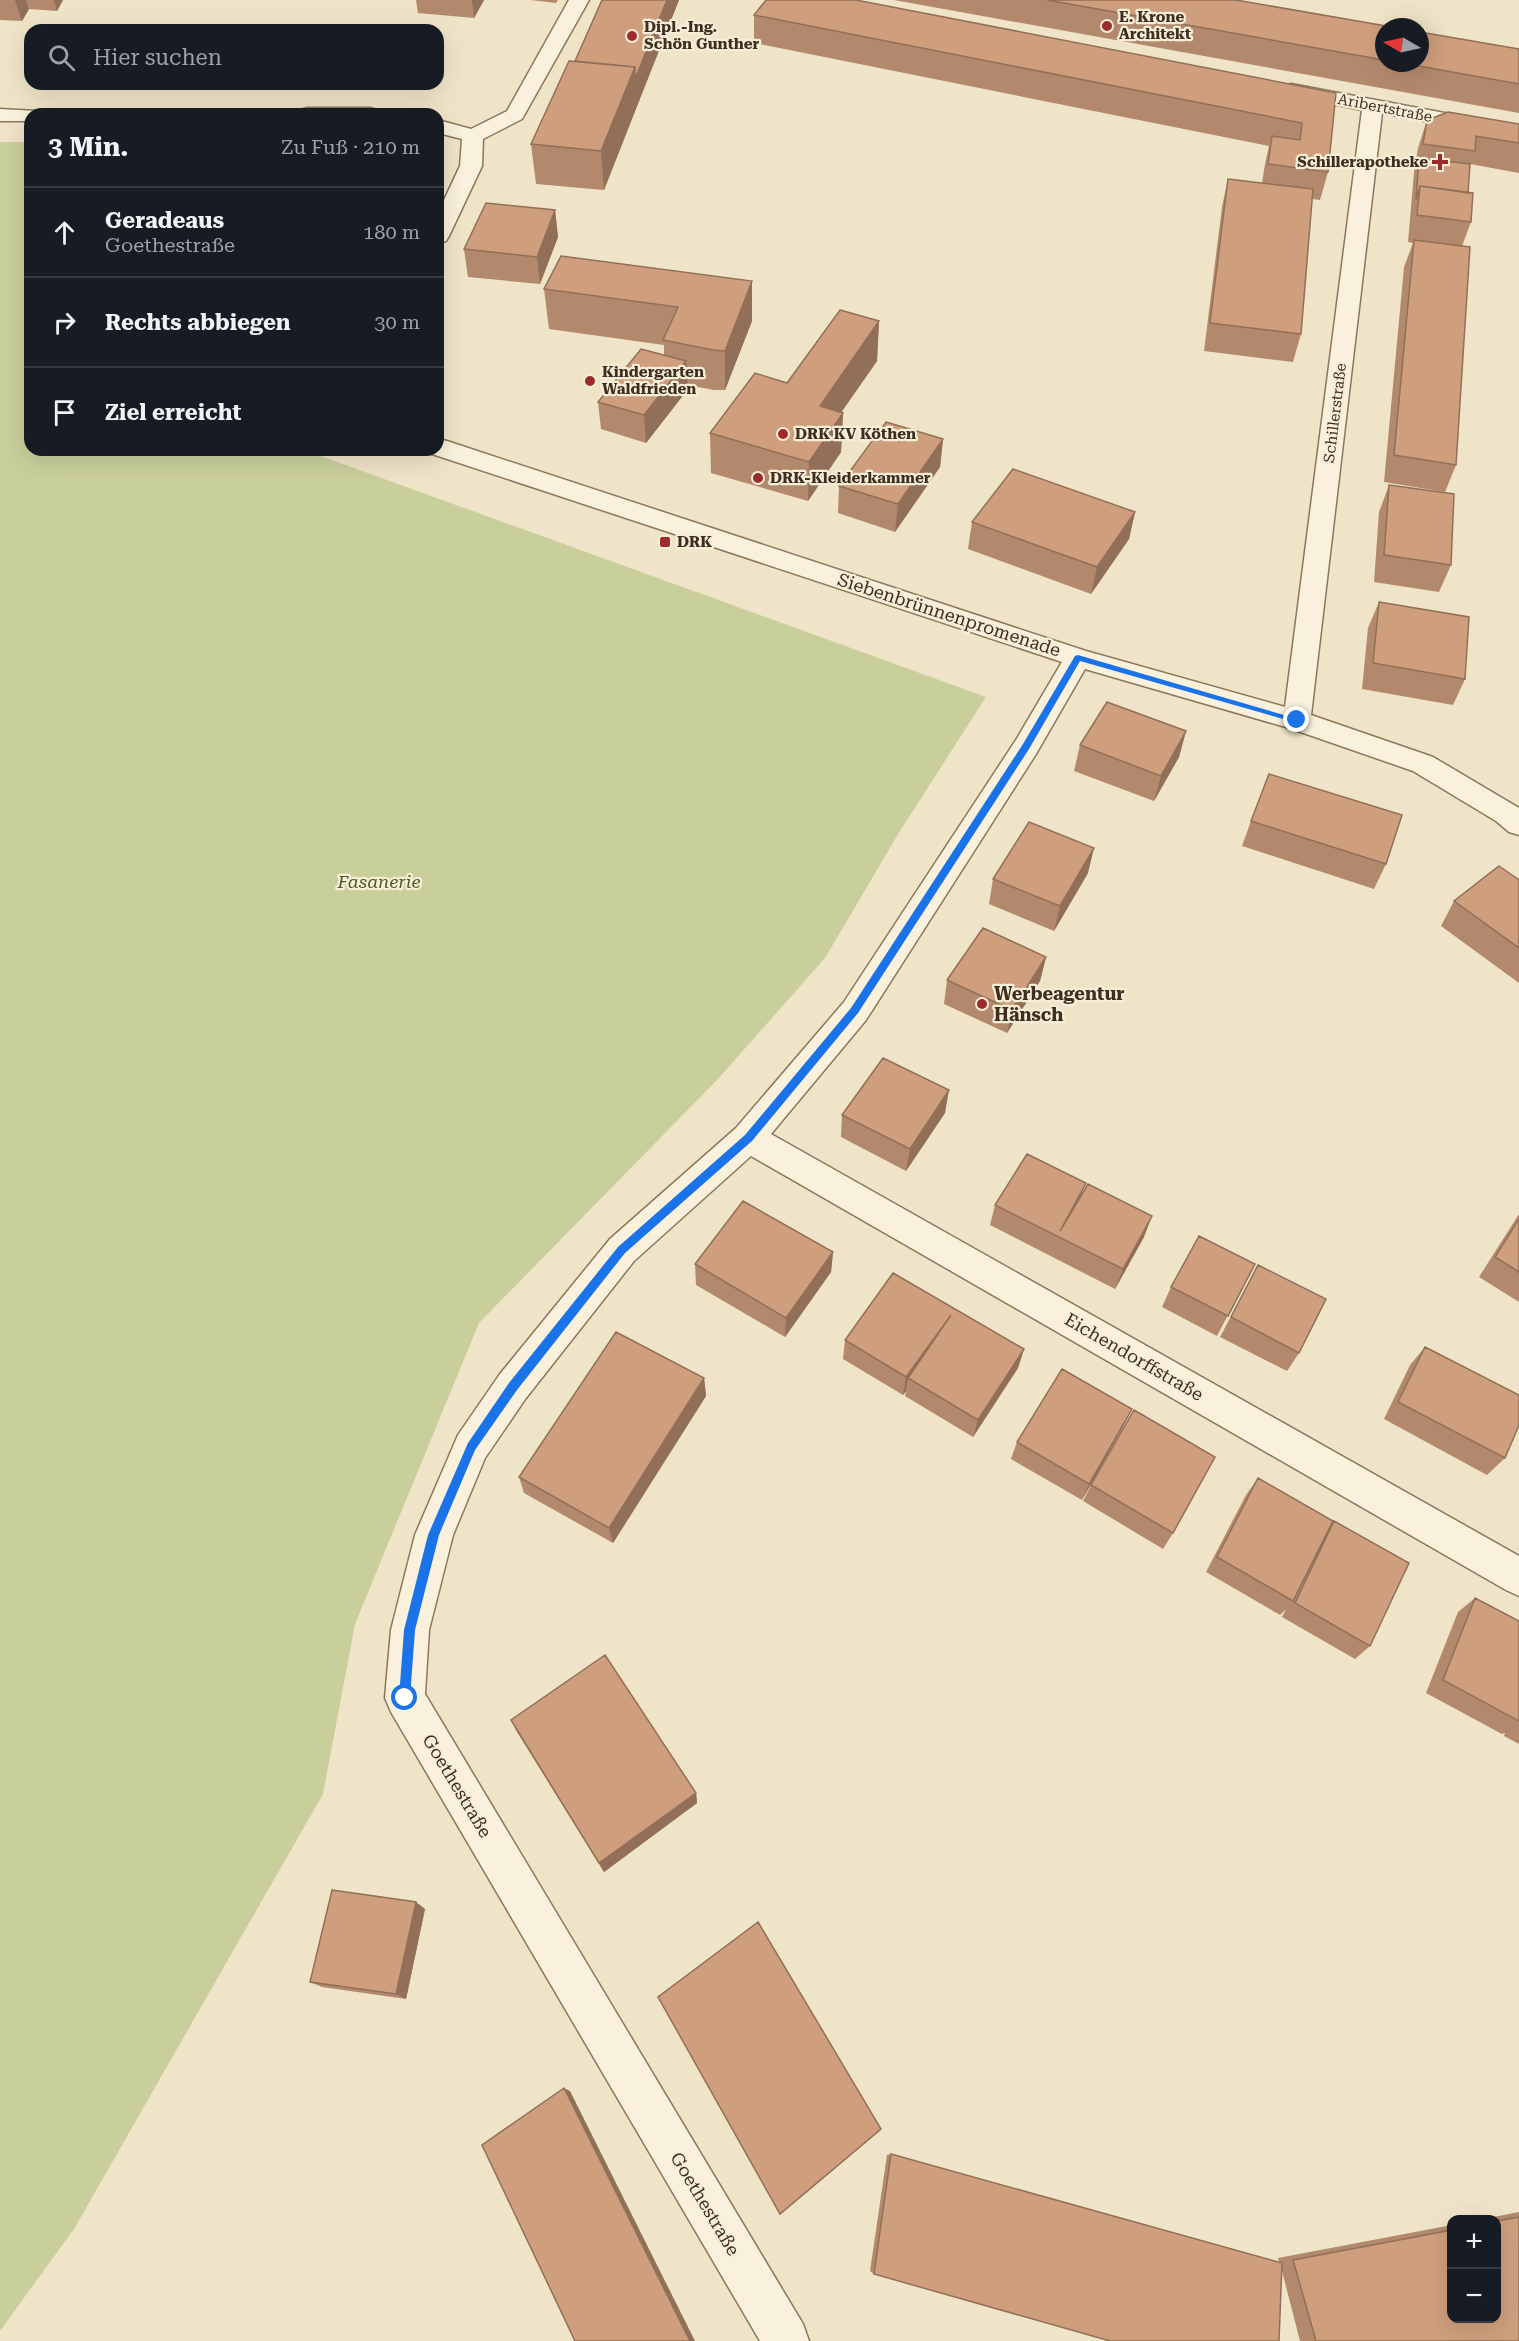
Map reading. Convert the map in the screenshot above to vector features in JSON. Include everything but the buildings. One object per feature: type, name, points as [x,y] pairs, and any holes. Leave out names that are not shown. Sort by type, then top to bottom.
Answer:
[{"type":"street","points":[[444,128],[473,136],[515,115],[579,0]]},
{"type":"street","name":"Aribertstraße","points":[[1268,85],[1519,133]]},
{"type":"street","name":"Schillerstraße","points":[[1297,720],[1372,105]]},
{"type":"street","points":[[0,115],[24,115]]},
{"type":"street","points":[[444,223],[471,166],[473,136]]},
{"type":"street","name":"Siebenbrünnenpromenade","points":[[444,449],[1078,658],[1297,720],[1423,764],[1506,813],[1519,824]]},
{"type":"street","name":"Goethestraße","points":[[786,2341],[405,1698],[410,1630],[434,1535],[471,1447],[513,1386],[622,1250],[748,1138],[855,1011],[1026,747],[1078,658]]},
{"type":"street","name":"Eichendorffstraße","points":[[748,1138],[1519,1577]]},
{"type":"green space","name":"Fasanerie","points":[[0,142],[24,142],[24,456],[321,456],[986,697],[900,831],[825,958],[719,1078],[479,1323],[355,1624],[323,1794],[74,2229],[0,2331]]},
{"type":"place","name":"E. Krone Architekt","points":[[1107,26]]},
{"type":"place","name":"Dipl.-Ing. Schön Gunther","points":[[632,36]]},
{"type":"place","name":"Schillerapotheke","points":[[1440,162]]},
{"type":"place","name":"Kindergarten Waldfrieden","points":[[590,381]]},
{"type":"place","name":"DRK KV Köthen","points":[[783,434]]},
{"type":"place","name":"DRK-Kleiderkammer","points":[[758,478]]},
{"type":"place","name":"DRK","points":[[665,542]]},
{"type":"place","name":"Werbeagentur Hänsch","points":[[982,1004]]},
{"type":"route","points":[[405,1698],[410,1630],[434,1535],[471,1447],[513,1386],[622,1250],[748,1138],[855,1011],[1026,747],[1078,658],[1297,720]]}]
